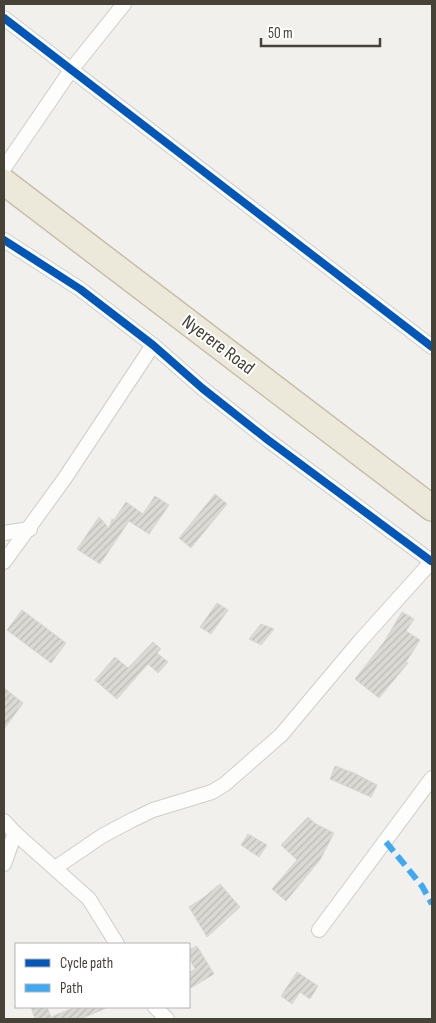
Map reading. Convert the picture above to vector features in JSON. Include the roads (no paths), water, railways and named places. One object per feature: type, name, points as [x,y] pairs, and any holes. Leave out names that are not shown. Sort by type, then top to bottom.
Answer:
[{"type":"highway","name":"Nyerere Road","points":[[4,182],[432,508]]},
{"type":"street","points":[[4,168],[71,70],[124,4]]},
{"type":"street","points":[[4,18],[432,347]]},
{"type":"street","points":[[4,240],[80,290],[153,345],[202,388],[268,440],[432,561],[360,641],[281,735],[219,789],[153,810],[102,836],[55,868]]},
{"type":"street","points":[[4,562],[30,529],[75,464],[153,345]]},
{"type":"street","points":[[4,532],[30,529]]},
{"type":"street","points":[[319,930],[432,778]]},
{"type":"street","points":[[4,821],[89,899],[116,943]]},
{"type":"street","points":[[4,864],[15,833]]},
{"type":"street","points":[[156,1008],[167,1019]]}]
